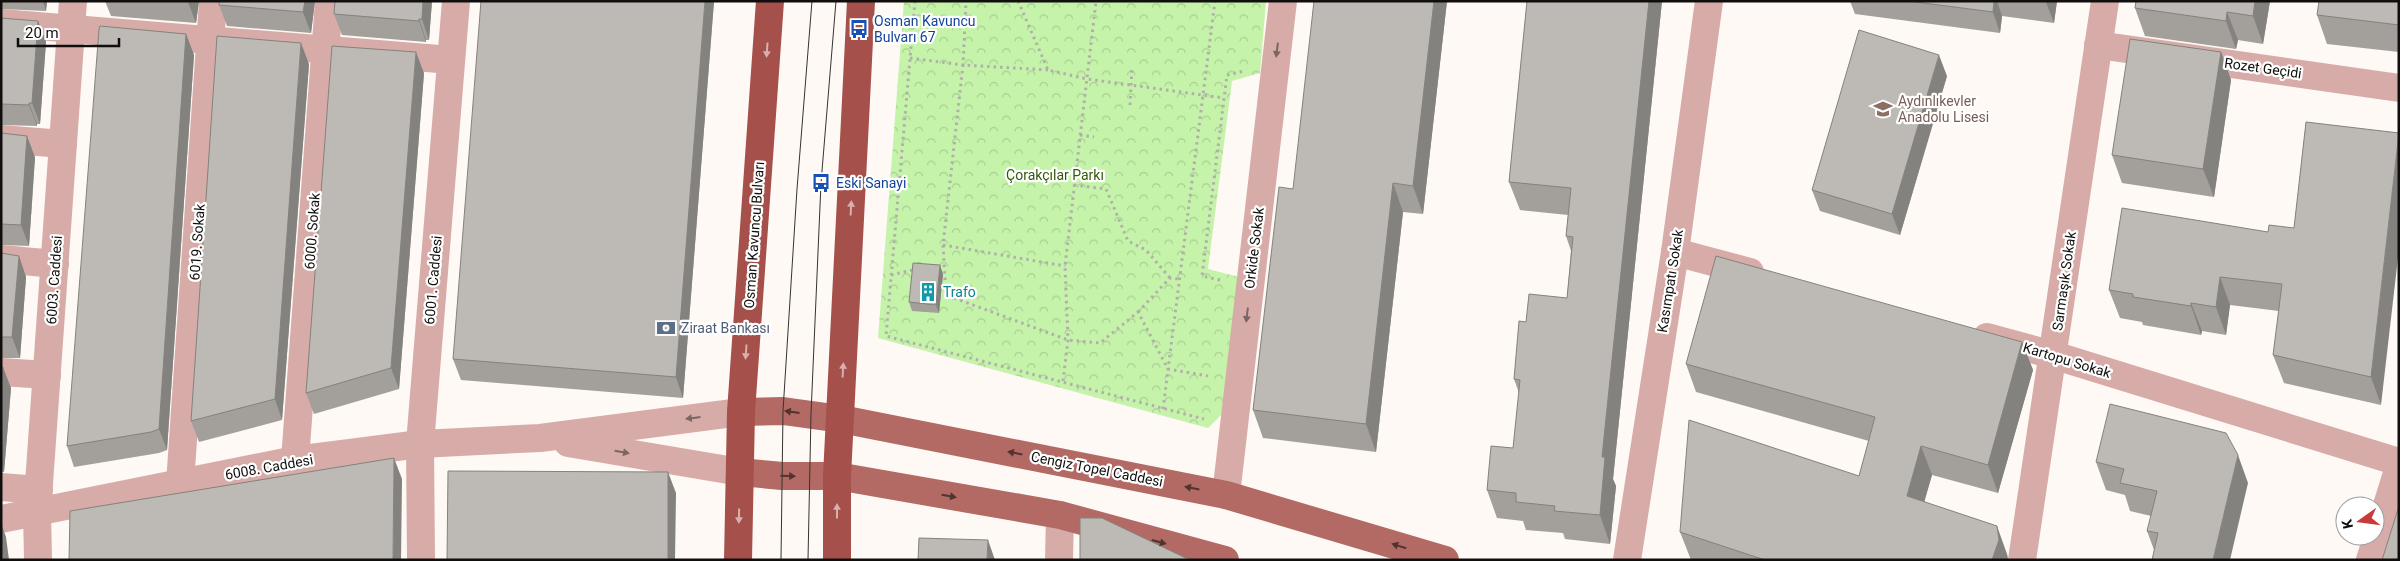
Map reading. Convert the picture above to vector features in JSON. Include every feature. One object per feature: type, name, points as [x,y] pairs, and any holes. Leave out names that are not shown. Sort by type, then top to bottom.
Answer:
[{"type":"highway","name":"Osman Kavuncu Bulvarı","points":[[738,560],[741,412],[770,1]]},
{"type":"highway","points":[[837,560],[837,476],[861,1]]},
{"type":"main road","name":"Cengiz Topel Caddesi","points":[[741,412],[783,410],[841,419],[1226,494],[1445,560]]},
{"type":"main road","points":[[740,472],[837,476],[1060,515],[1226,560]]},
{"type":"street","name":"6003. Caddesi","points":[[38,560],[38,501],[73,1]]},
{"type":"street","name":"6019. Sokak","points":[[180,484],[213,1]]},
{"type":"street","name":"6000. Sokak","points":[[295,460],[329,1]]},
{"type":"street","name":"6001. Caddesi","points":[[421,560],[420,444],[456,1]]},
{"type":"street","name":"Orkide Sokak","points":[[1226,494],[1283,1]]},
{"type":"street","name":"Kasımpatı Sokak","points":[[1627,560],[1675,252],[1709,1]]},
{"type":"street","name":"Sarmaşık Sokak","points":[[2022,560],[2105,1]]},
{"type":"street","points":[[1,24],[451,60]]},
{"type":"street","name":"Rozet Geçidi","points":[[2098,45],[2399,88]]},
{"type":"street","points":[[1,139],[63,144]]},
{"type":"street","points":[[1675,252],[1769,278]]},
{"type":"street","points":[[1,259],[55,264]]},
{"type":"street","name":"Kartopu Sokak","points":[[1959,329],[2053,355],[2399,462]]},
{"type":"street","points":[[1,372],[47,375]]},
{"type":"street","points":[[540,438],[741,412]]},
{"type":"street","points":[[540,438],[740,472]]},
{"type":"street","name":"6008. Caddesi","points":[[1,520],[38,501],[180,484],[295,460],[420,444],[540,438]]},
{"type":"street","points":[[2370,560],[2399,467]]},
{"type":"street","points":[[1,487],[38,501]]},
{"type":"street","points":[[1059,560],[1060,515]]},
{"type":"path","points":[[914,1],[886,336],[1210,420]]},
{"type":"path","points":[[966,1],[963,66],[943,245],[946,295],[1068,340],[1100,343],[1138,312],[1170,278]]},
{"type":"path","points":[[1018,1],[1048,70]]},
{"type":"path","points":[[1063,381],[1068,340],[1065,266],[1096,1]]},
{"type":"path","points":[[1163,409],[1178,279],[1204,96],[1215,1]]},
{"type":"path","points":[[910,58],[963,66],[1048,70],[1087,79],[1224,98]]},
{"type":"path","points":[[1130,105],[1132,68]]},
{"type":"path","points":[[1221,280],[1202,276],[1227,75],[1250,69]]},
{"type":"path","points":[[1080,134],[1094,136]]},
{"type":"path","points":[[1074,185],[1106,189],[1128,241],[1146,250],[1170,278],[1178,279]]},
{"type":"path","points":[[943,245],[1065,266]]},
{"type":"path","points":[[935,267],[945,266]]},
{"type":"path","points":[[891,275],[925,268]]},
{"type":"path","points":[[1138,312],[1168,369]]},
{"type":"path","points":[[1168,369],[1216,378]]},
{"type":"green space","name":"Çorakçılar Parkı","points":[[904,1],[1266,1],[1260,73],[1232,81],[1208,269],[1239,277],[1223,413],[1208,428],[878,338]]},
{"type":"building","points":[[219,1],[305,1],[303,12],[219,5]]},
{"type":"building","points":[[335,1],[423,1],[422,19],[419,19],[419,21],[334,14]]},
{"type":"building","points":[[481,1],[705,1],[676,377],[453,359]]},
{"type":"building","points":[[1314,1],[1434,1],[1413,186],[1393,183],[1366,424],[1253,410],[1279,187],[1293,189]]},
{"type":"building","points":[[1527,1],[1649,1],[1602,457],[1605,457],[1600,515],[1554,511],[1555,506],[1516,502],[1516,493],[1487,490],[1491,446],[1513,448],[1520,380],[1514,379],[1519,321],[1526,322],[1529,294],[1567,298],[1573,237],[1566,236],[1571,188],[1509,182]]},
{"type":"building","points":[[1908,1],[1994,1],[1993,12]]},
{"type":"building","points":[[2136,1],[2255,1],[2253,16],[2227,12],[2226,21],[2135,8]]},
{"type":"building","points":[[2319,1],[2399,1],[2399,25],[2317,15]]},
{"type":"building","points":[[1,18],[38,21],[32,103],[29,103],[29,105],[1,104]]},
{"type":"building","points":[[100,26],[186,34],[159,429],[67,446],[99,29]]},
{"type":"building","points":[[1859,30],[1939,55],[1892,214],[1812,190]]},
{"type":"building","points":[[217,36],[301,43],[275,399],[191,421]]},
{"type":"building","points":[[2130,39],[2221,52],[2203,169],[2112,155]]},
{"type":"building","points":[[332,46],[416,52],[391,368],[306,393]]},
{"type":"building","points":[[2306,122],[2399,133],[2371,377],[2273,355],[2282,284],[2220,277],[2216,307],[2191,303],[2191,306],[2133,297],[2133,294],[2109,290],[2122,208],[2268,232],[2269,225],[2294,228]]},
{"type":"building","points":[[1,133],[27,136],[21,225],[1,224]]},
{"type":"building","points":[[1,253],[19,256],[12,337],[1,337]]},
{"type":"building","points":[[1716,256],[2022,342],[1988,465],[1921,446],[1907,496],[1997,526],[1999,540],[1992,560],[1765,560],[1680,532],[1689,420],[1859,476],[1875,417],[1686,364]]},
{"type":"building","name":"Trafo","points":[[913,263],[940,265],[936,305],[909,302]]},
{"type":"building","points":[[1,367],[3,367],[1,390]]},
{"type":"building","points":[[2110,404],[2226,433],[2238,455],[2213,560],[2152,560],[2158,533],[2147,531],[2157,491],[2120,483],[2124,469],[2096,462]]},
{"type":"building","points":[[394,458],[393,560],[69,560],[70,511]]},
{"type":"building","points":[[448,471],[668,472],[668,560],[447,560]]},
{"type":"building","points":[[2399,506],[2399,560],[2382,560]]},
{"type":"building","points":[[1080,518],[1102,518],[1190,560],[1080,560]]},
{"type":"building","points":[[919,538],[988,540],[987,560],[918,560]]},
{"type":"building","points":[[1,540],[3,559],[3,560],[1,560]]},
{"type":"tram line","points":[[781,560],[783,411],[797,189],[812,1]]},
{"type":"tram line","points":[[808,560],[811,414],[821,183],[836,1]]},
{"type":"place","name":"Osman Kavuncu Bulvarı 67","points":[[859,29]]},
{"type":"place","name":"Aydınlıkevler Anadolu Lisesi","points":[[1883,109]]},
{"type":"place","name":"Eski Sanayi","points":[[821,183]]},
{"type":"place","name":"Trafo","points":[[928,292]]},
{"type":"place","name":"Ziraat Bankası","points":[[666,328]]}]
